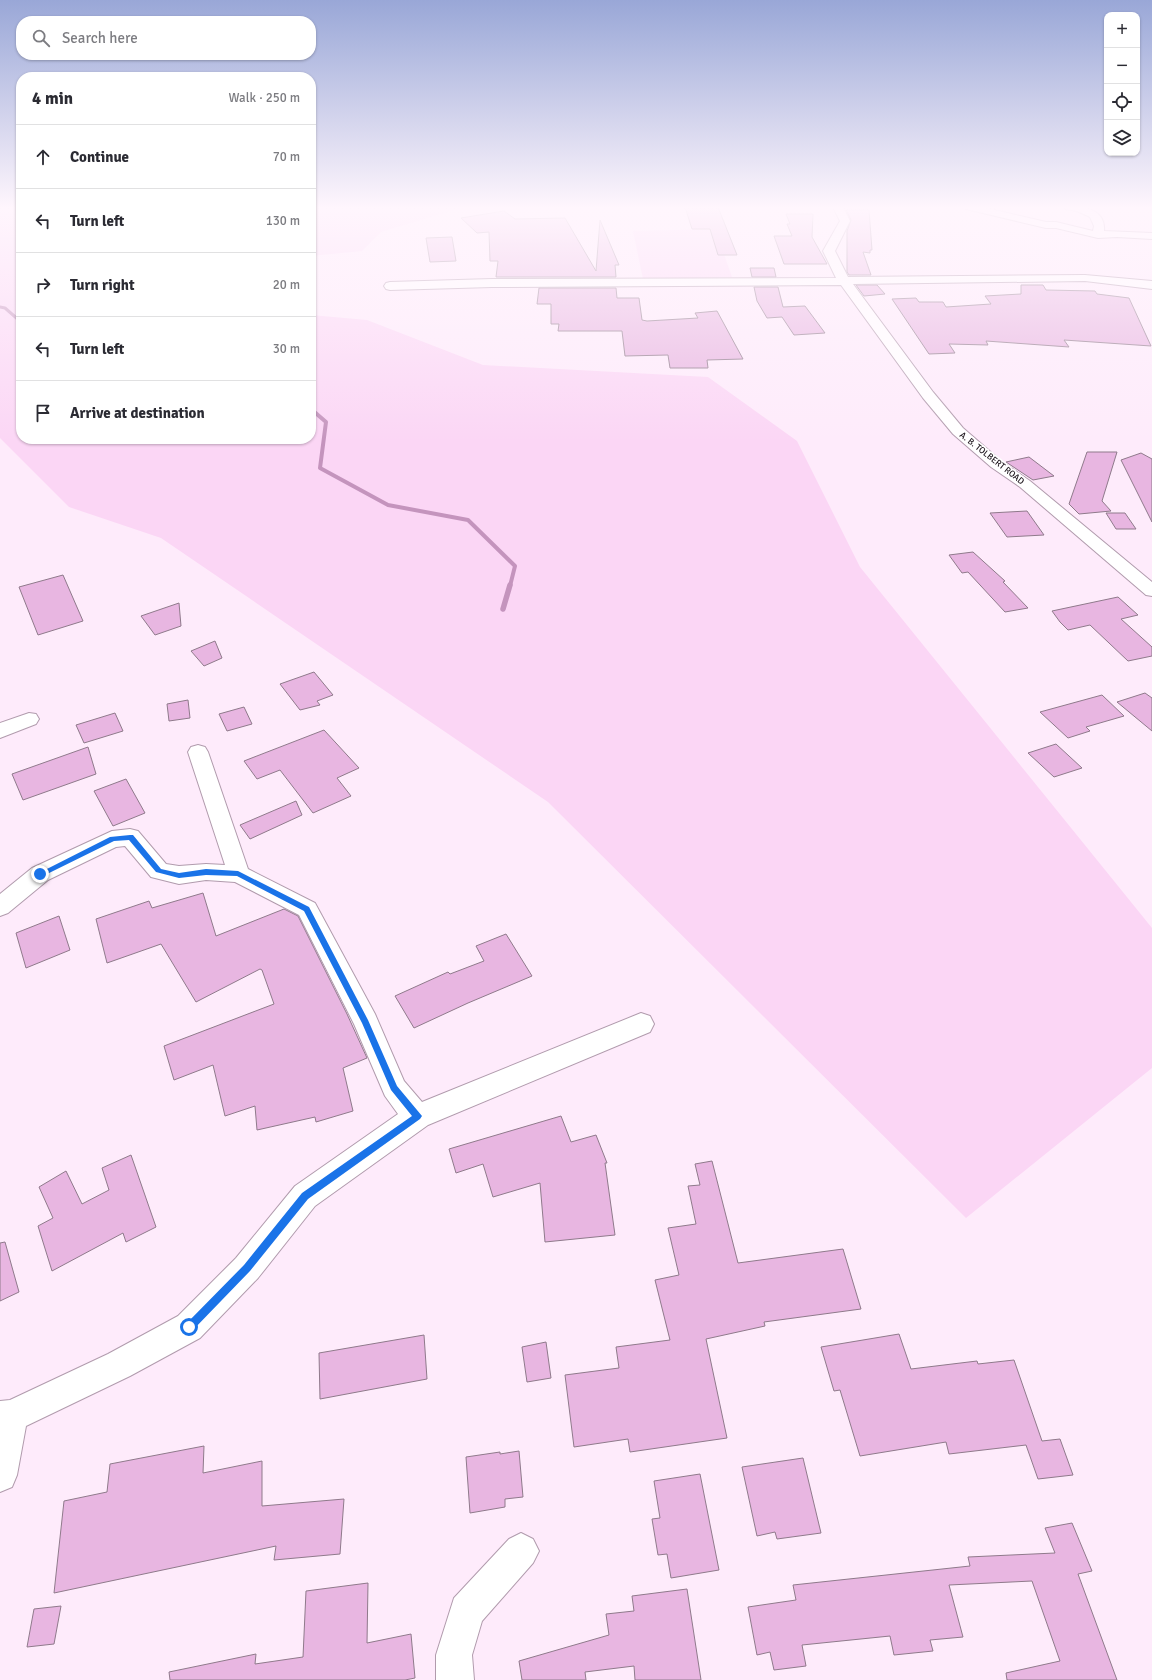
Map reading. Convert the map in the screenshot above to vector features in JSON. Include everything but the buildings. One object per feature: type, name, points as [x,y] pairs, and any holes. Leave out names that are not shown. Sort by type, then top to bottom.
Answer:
[{"type":"street","points":[[390,286],[410,285]]},
{"type":"street","name":"A. B. TOLBERT ROAD","points":[[847,285],[928,396],[963,436],[996,464],[1025,484],[1152,591]]},
{"type":"street","points":[[0,732],[29,719]]},
{"type":"street","points":[[198,752],[238,874]]},
{"type":"street","points":[[0,907],[40,874],[112,839],[123,837],[130,837],[159,871],[179,875],[206,872],[238,874],[307,909],[366,1022],[394,1088],[406,1104],[418,1116]]},
{"type":"street","points":[[0,1475],[6,1417],[119,1365],[189,1327],[247,1268],[305,1196],[418,1116],[641,1024]]},
{"type":"street","points":[[455,1680],[454,1655],[467,1611],[521,1550]]},
{"type":"shaded area","points":[[0,285],[16,285],[16,444],[316,444],[316,315],[367,320],[483,365],[708,377],[797,441],[860,567],[1152,928],[1152,1068],[966,1218],[548,802],[161,538],[69,507],[0,438]]},
{"type":"waterway","points":[[0,307],[5,308],[16,318]]},
{"type":"waterway","points":[[316,413],[326,422],[320,468],[388,505],[468,520],[515,566],[510,586]]},
{"type":"waterway","points":[[503,609],[510,585]]},
{"type":"route","points":[[40,874],[112,839],[130,837],[159,871],[179,875],[206,872],[238,874],[307,909],[366,1022],[394,1088],[406,1104],[418,1116],[305,1196],[247,1268],[189,1327]]}]
